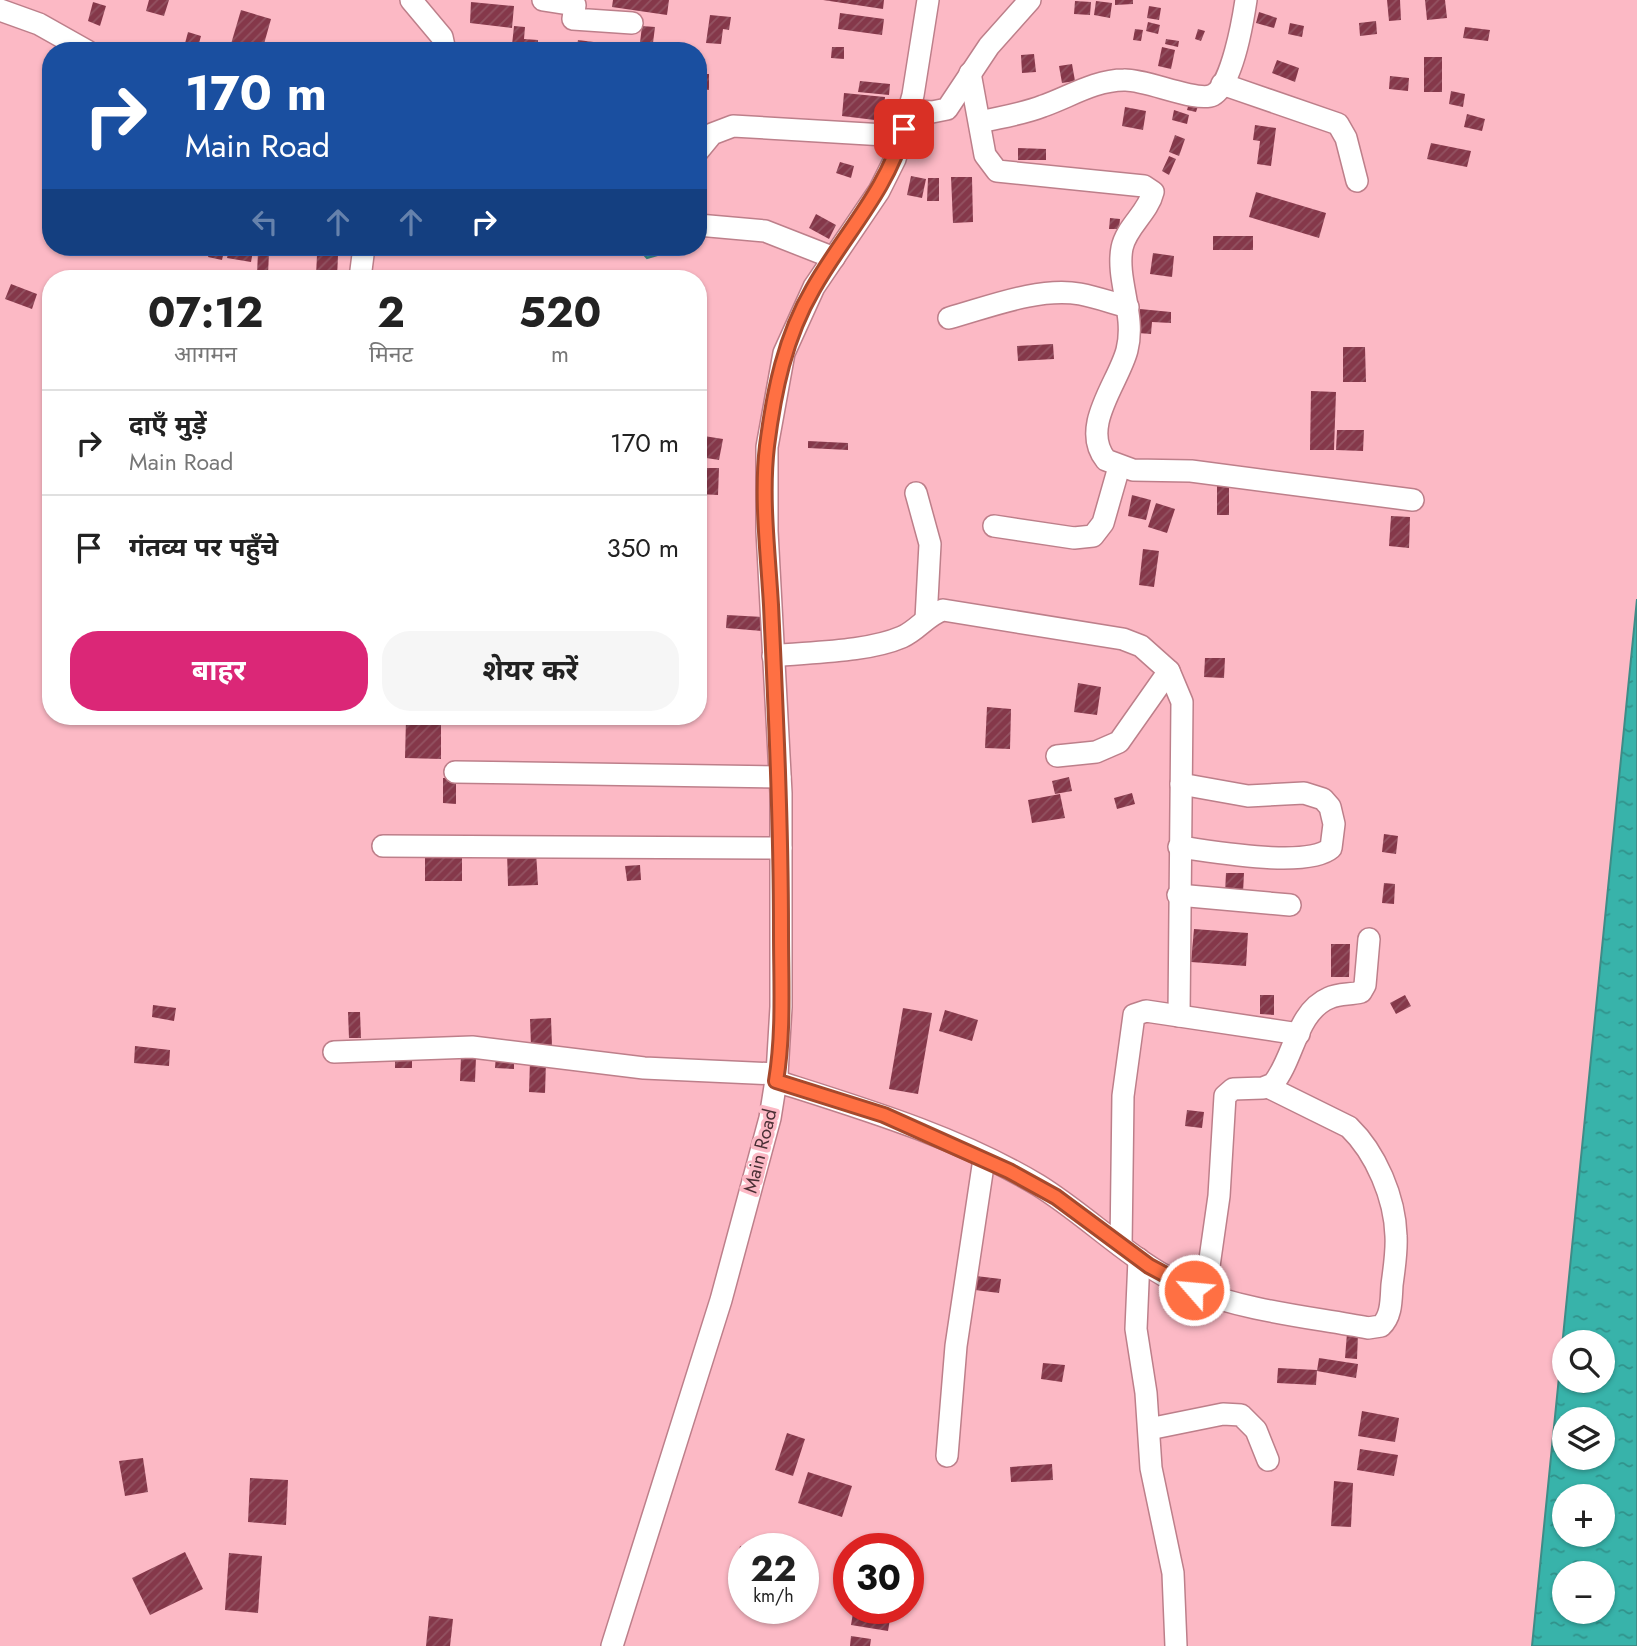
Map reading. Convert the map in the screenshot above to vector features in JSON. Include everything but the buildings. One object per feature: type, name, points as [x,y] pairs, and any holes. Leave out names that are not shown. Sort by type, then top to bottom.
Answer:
[{"type":"street","points":[[411,0],[442,37],[443,42]]},
{"type":"street","points":[[543,0],[575,5],[573,19],[632,23]]},
{"type":"street","name":"Main Road","points":[[612,1646],[721,1300],[777,1078],[780,778],[767,531],[767,447],[784,352],[814,287],[879,191],[902,136],[928,0]]},
{"type":"street","points":[[909,110],[932,112],[947,109],[1008,21],[1030,0]]},
{"type":"street","points":[[980,122],[1043,106],[1107,82],[1148,82],[1204,97],[1215,93],[1222,84],[1239,37],[1246,0]]},
{"type":"street","points":[[0,10],[39,24],[71,42]]},
{"type":"street","points":[[970,73],[985,155],[997,171],[1151,190],[1153,196],[1123,245],[1121,255],[1128,307],[1128,346],[1102,406],[1099,426],[1102,456],[1119,467],[1191,471],[1413,499]]},
{"type":"street","points":[[1222,84],[1338,124],[1346,138],[1357,181]]},
{"type":"street","points":[[707,140],[712,134],[733,126],[902,136]]},
{"type":"street","points":[[707,226],[765,231],[834,258]]},
{"type":"street","points":[[950,318],[1061,293],[1079,294],[1128,307]]},
{"type":"street","points":[[994,526],[1074,538],[1093,536],[1103,523],[1119,467]]},
{"type":"street","points":[[916,493],[930,544],[926,619]]},
{"type":"street","points":[[773,656],[890,641],[913,631],[935,612],[952,610],[1124,639],[1155,656],[1169,671],[1182,702],[1178,895],[1179,1016]]},
{"type":"street","points":[[1057,756],[1097,751],[1119,742],[1169,671]]},
{"type":"street","points":[[455,772],[780,778]]},
{"type":"street","points":[[1179,847],[1252,856],[1310,856],[1331,848],[1334,824],[1330,807],[1313,794],[1248,796],[1181,784]]},
{"type":"street","points":[[383,846],[781,848]]},
{"type":"street","points":[[1178,895],[1290,905]]},
{"type":"street","points":[[1268,1087],[1279,1075],[1318,1003],[1336,995],[1355,994],[1363,989],[1368,939]]},
{"type":"street","points":[[1121,1246],[1123,1096],[1134,1016],[1141,1012],[1179,1016],[1299,1034]]},
{"type":"street","points":[[334,1052],[472,1047],[644,1068],[777,1078],[884,1115],[1037,1184],[1139,1259],[1174,1281],[1205,1294],[1368,1328],[1381,1326],[1388,1318],[1396,1237],[1392,1208],[1382,1177],[1358,1136],[1349,1127],[1268,1087],[1233,1089],[1225,1096],[1219,1196],[1205,1294]]},
{"type":"street","points":[[947,1456],[956,1346],[985,1159]]},
{"type":"street","points":[[1139,1259],[1136,1329],[1149,1429],[1151,1468],[1173,1573],[1176,1646]]},
{"type":"street","points":[[1149,1429],[1223,1414],[1241,1415],[1256,1430],[1268,1460]]},
{"type":"water","points":[[1637,599],[1637,1646],[1532,1646],[1552,1447],[1552,1470],[1615,1470],[1615,1407],[1556,1407],[1557,1393],[1615,1393],[1615,1330],[1564,1330]]},
{"type":"route","points":[[904,129],[895,159],[879,191],[814,287],[794,323],[784,352],[767,447],[767,531],[781,793],[780,1007],[776,1081],[884,1115],[1037,1184],[1093,1228],[1149,1266],[1194,1290]]}]
